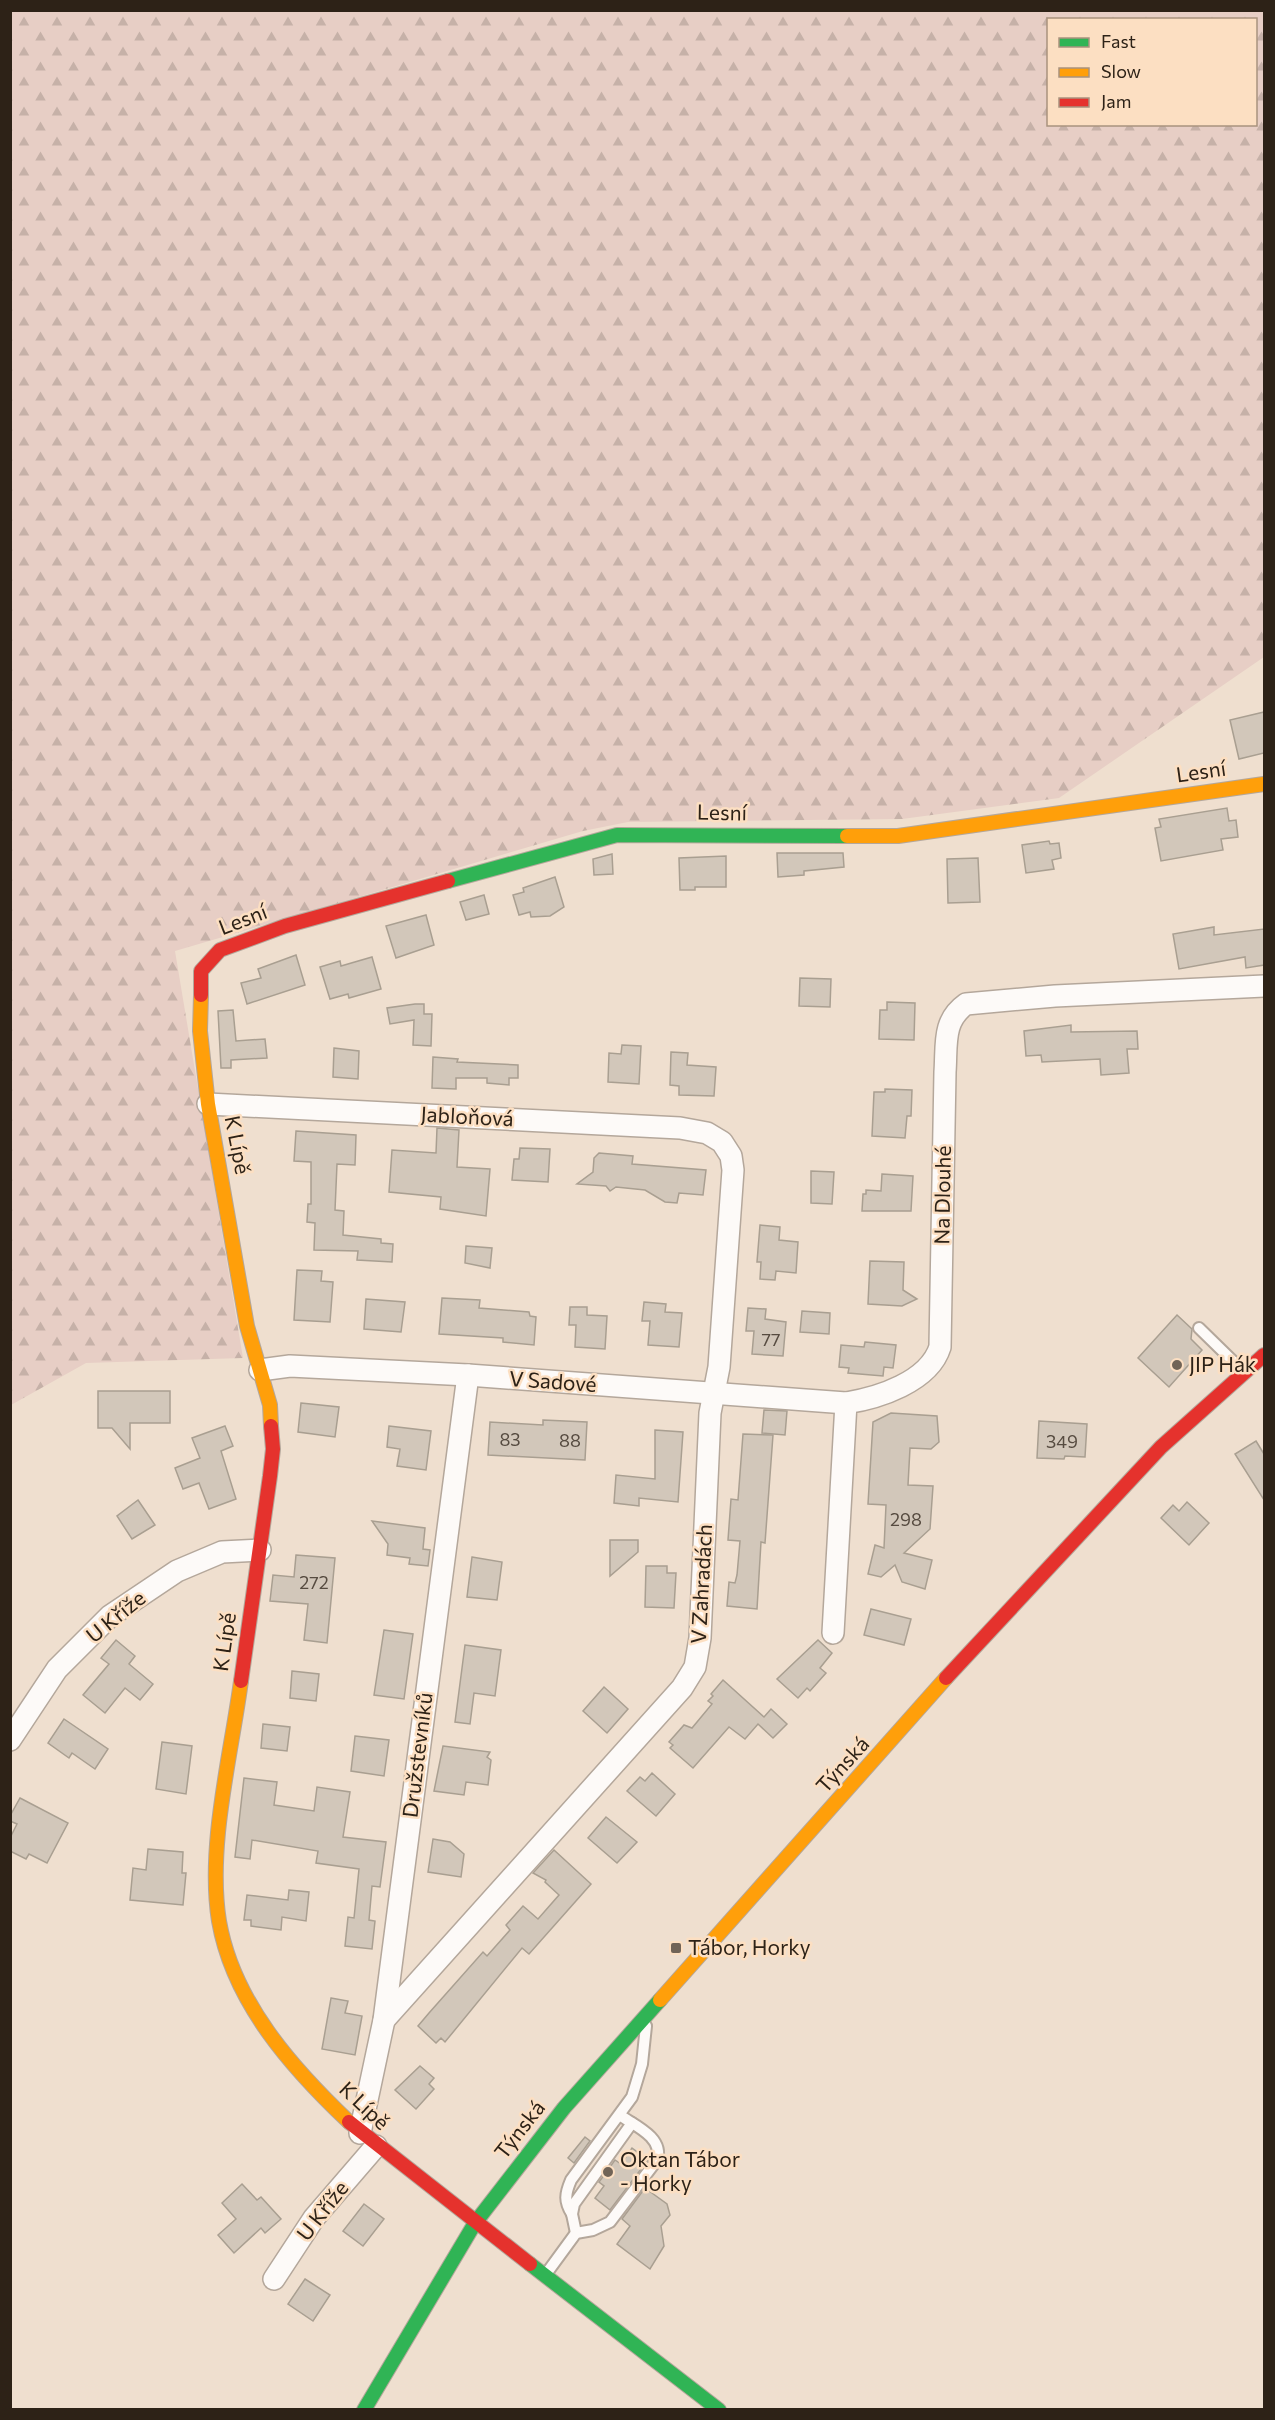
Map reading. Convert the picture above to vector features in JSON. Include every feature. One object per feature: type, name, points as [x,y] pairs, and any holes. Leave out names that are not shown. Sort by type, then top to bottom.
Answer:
[{"type":"street","name":"Lesní","points":[[201,971],[220,950],[285,926],[617,835],[898,836],[1264,784]]},
{"type":"street","name":"K Lípě","points":[[201,971],[199,1020],[208,1104],[247,1326],[270,1406],[273,1449],[222,1817],[218,1882],[220,1928],[235,1974],[263,2024],[318,2091],[368,2140],[718,2409]]},
{"type":"street","name":"Na Dlouhé","points":[[846,1403],[873,1399],[894,1391],[927,1367],[940,1347],[945,1072],[948,1026],[954,1012],[966,1004],[1054,996],[1264,986]]},
{"type":"street","name":"Jabloňová","points":[[208,1104],[680,1128],[707,1133],[722,1142]]},
{"type":"street","name":"V Zahradách","points":[[384,2020],[682,1688],[691,1675],[700,1638],[710,1413],[719,1367],[733,1190],[730,1155],[722,1142]]},
{"type":"street","name":"Týnská","points":[[364,2409],[475,2223],[564,2108],[973,1648],[1161,1447],[1264,1355]]},
{"type":"street","name":"V Sadové","points":[[260,1370],[290,1366],[468,1375],[846,1403]]},
{"type":"street","name":"Družstevníků","points":[[368,2140],[468,1375]]},
{"type":"street","points":[[833,1633],[846,1403]]},
{"type":"street","name":"U Kříže","points":[[10,1740],[57,1669],[110,1616],[177,1571],[222,1552],[260,1550]]},
{"type":"street","name":"U Kříže","points":[[274,2279],[368,2140]]},
{"type":"lane","points":[[1199,1328],[1243,1372]]},
{"type":"lane","points":[[576,2233],[572,2214],[565,2200],[571,2180],[632,2097],[642,2064],[647,2014]]},
{"type":"lane","points":[[544,2277],[576,2233],[593,2230],[610,2222],[657,2160],[658,2149],[654,2140],[621,2115]]},
{"type":"lane","points":[[572,2214],[574,2205],[632,2124]]},
{"type":"green space","points":[[11,11],[1264,11],[1264,657],[1059,798],[902,819],[628,822],[583,831],[175,951],[243,1358],[86,1363],[11,1405]]},
{"type":"building","points":[[1264,712],[1264,753],[1239,759],[1230,720]]},
{"type":"building","points":[[1227,808],[1229,821],[1236,820],[1238,837],[1221,839],[1223,850],[1161,861],[1155,828],[1161,827],[1159,819]]},
{"type":"building","points":[[1049,841],[1050,844],[1059,843],[1061,858],[1052,860],[1054,869],[1026,873],[1022,845]]},
{"type":"building","points":[[777,853],[843,853],[844,867],[804,871],[804,875],[778,877]]},
{"type":"building","points":[[612,854],[613,874],[594,875],[593,859]]},
{"type":"building","points":[[726,856],[726,887],[695,887],[695,890],[680,890],[679,858]]},
{"type":"building","points":[[978,858],[980,902],[948,903],[947,859]]},
{"type":"building","points":[[555,877],[564,907],[550,916],[531,917],[530,912],[519,915],[513,895],[524,892],[523,888]]},
{"type":"building","points":[[484,895],[489,914],[466,920],[460,902]]},
{"type":"building","points":[[426,915],[434,945],[396,958],[386,926]]},
{"type":"building","points":[[1214,927],[1214,935],[1264,929],[1264,965],[1246,968],[1245,957],[1179,969],[1173,934]]},
{"type":"building","points":[[296,955],[305,985],[247,1004],[241,983],[261,978],[258,969]]},
{"type":"building","points":[[372,957],[381,989],[349,998],[348,994],[330,999],[320,967],[340,961],[341,966]]},
{"type":"building","points":[[800,978],[831,979],[830,1007],[799,1006]]},
{"type":"building","points":[[887,1002],[915,1003],[914,1040],[879,1039],[880,1010],[887,1010]]},
{"type":"building","points":[[424,1004],[424,1014],[432,1014],[431,1046],[413,1045],[414,1020],[390,1024],[387,1008]]},
{"type":"building","points":[[233,1010],[236,1041],[265,1039],[267,1058],[231,1060],[231,1068],[221,1068],[218,1011]]},
{"type":"building","points":[[1071,1025],[1071,1032],[1137,1031],[1138,1049],[1127,1049],[1129,1073],[1101,1075],[1100,1059],[1042,1062],[1041,1055],[1026,1056],[1024,1031]]},
{"type":"building","points":[[622,1045],[641,1046],[639,1084],[608,1082],[609,1053],[621,1054]]},
{"type":"building","points":[[334,1048],[359,1051],[358,1079],[333,1077]]},
{"type":"building","points":[[671,1052],[688,1053],[687,1065],[716,1067],[714,1096],[679,1095],[679,1086],[670,1085]]},
{"type":"building","points":[[433,1057],[458,1059],[457,1062],[518,1065],[518,1078],[509,1078],[509,1085],[487,1083],[487,1078],[456,1078],[456,1089],[432,1088]]},
{"type":"building","points":[[885,1089],[912,1090],[911,1116],[907,1116],[905,1138],[872,1136],[874,1092],[885,1092]]},
{"type":"building","points":[[437,1128],[459,1130],[457,1167],[490,1169],[486,1216],[440,1209],[441,1197],[389,1192],[392,1150],[436,1153]]},
{"type":"building","points":[[296,1131],[356,1135],[355,1165],[337,1164],[335,1210],[344,1211],[343,1235],[381,1239],[381,1243],[393,1244],[392,1262],[357,1260],[358,1251],[314,1250],[315,1223],[307,1222],[308,1204],[311,1204],[311,1162],[294,1161]]},
{"type":"building","points":[[520,1148],[550,1149],[548,1182],[512,1180],[514,1159],[519,1159]]},
{"type":"building","points":[[599,1153],[633,1156],[632,1164],[706,1170],[703,1195],[679,1193],[677,1203],[665,1202],[645,1190],[616,1187],[610,1191],[606,1186],[577,1184],[593,1172],[594,1158]]},
{"type":"building","points":[[811,1171],[834,1172],[832,1204],[811,1203]]},
{"type":"building","points":[[882,1174],[913,1176],[911,1211],[862,1211],[863,1194],[866,1194],[866,1190],[881,1191]]},
{"type":"building","points":[[760,1225],[780,1227],[779,1240],[798,1242],[796,1273],[776,1271],[775,1280],[760,1279],[761,1262],[757,1262]]},
{"type":"building","points":[[466,1246],[492,1248],[490,1268],[465,1263]]},
{"type":"building","points":[[870,1261],[904,1262],[903,1290],[917,1299],[902,1306],[868,1304]]},
{"type":"building","points":[[297,1270],[322,1271],[321,1281],[333,1282],[330,1322],[294,1320]]},
{"type":"building","points":[[442,1298],[480,1300],[479,1308],[529,1312],[530,1316],[536,1317],[534,1345],[503,1342],[503,1338],[439,1334]]},
{"type":"building","points":[[366,1299],[405,1302],[401,1332],[364,1329]]},
{"type":"building","points":[[644,1302],[666,1304],[665,1312],[682,1313],[679,1347],[648,1345],[650,1321],[642,1321]]},
{"type":"building","points":[[570,1307],[587,1307],[587,1315],[607,1316],[605,1349],[575,1347],[576,1325],[569,1325]]},
{"type":"building","points":[[748,1308],[766,1309],[765,1319],[786,1322],[783,1356],[752,1354],[754,1331],[746,1331]]},
{"type":"building","points":[[802,1311],[830,1313],[829,1334],[800,1332]]},
{"type":"building","points":[[1177,1315],[1192,1329],[1191,1339],[1202,1350],[1169,1387],[1138,1358]]},
{"type":"building","points":[[865,1342],[896,1345],[893,1368],[884,1367],[883,1376],[848,1373],[849,1368],[839,1367],[841,1345],[864,1347]]},
{"type":"building","points":[[98,1391],[170,1391],[170,1423],[130,1423],[130,1449],[112,1428],[98,1428]]},
{"type":"building","points":[[301,1403],[339,1407],[335,1437],[298,1432]]},
{"type":"building","points":[[764,1410],[787,1411],[785,1435],[762,1433]]},
{"type":"building","points":[[891,1413],[937,1416],[939,1442],[931,1449],[910,1448],[908,1485],[933,1486],[930,1529],[904,1553],[932,1560],[925,1589],[902,1582],[895,1565],[881,1577],[868,1574],[875,1545],[884,1548],[886,1505],[868,1504],[873,1422]]},
{"type":"building","points":[[543,1420],[587,1422],[585,1460],[488,1455],[490,1422],[543,1425]]},
{"type":"building","points":[[1039,1421],[1087,1424],[1085,1457],[1037,1458]]},
{"type":"building","points":[[225,1426],[233,1446],[221,1451],[236,1499],[209,1509],[199,1483],[183,1489],[175,1468],[200,1458],[192,1438]]},
{"type":"building","points":[[389,1426],[431,1431],[426,1470],[397,1466],[400,1449],[387,1447]]},
{"type":"building","points":[[655,1430],[683,1432],[678,1502],[639,1498],[639,1506],[614,1503],[616,1475],[655,1479]]},
{"type":"building","points":[[743,1434],[773,1435],[765,1543],[761,1542],[757,1609],[727,1606],[729,1582],[735,1583],[737,1575],[740,1541],[728,1540],[731,1499],[738,1500]]},
{"type":"building","points":[[1256,1441],[1264,1454],[1264,1500],[1235,1454]]},
{"type":"building","points":[[138,1500],[155,1525],[132,1539],[117,1516]]},
{"type":"building","points":[[1187,1502],[1209,1523],[1189,1545],[1161,1518],[1173,1505],[1179,1511]]},
{"type":"building","points":[[372,1521],[425,1528],[423,1549],[430,1550],[428,1566],[409,1564],[410,1558],[387,1555],[388,1544]]},
{"type":"building","points":[[610,1540],[638,1540],[638,1552],[610,1576]]},
{"type":"building","points":[[296,1555],[335,1558],[327,1643],[304,1640],[308,1604],[270,1601],[273,1575],[294,1577]]},
{"type":"building","points":[[472,1557],[502,1562],[497,1600],[467,1597]]},
{"type":"building","points":[[646,1566],[667,1566],[667,1573],[676,1573],[674,1608],[645,1607]]},
{"type":"building","points":[[871,1609],[911,1619],[904,1645],[864,1635]]},
{"type":"building","points":[[384,1630],[413,1634],[404,1699],[374,1695]]},
{"type":"building","points":[[116,1640],[135,1656],[129,1664],[153,1684],[140,1700],[125,1688],[105,1713],[83,1695],[109,1664],[101,1658]]},
{"type":"building","points":[[818,1640],[832,1653],[820,1668],[826,1673],[810,1691],[807,1688],[798,1698],[777,1679]]},
{"type":"building","points":[[465,1645],[501,1650],[495,1696],[474,1693],[470,1724],[455,1722]]},
{"type":"building","points":[[292,1671],[319,1674],[316,1701],[290,1698]]},
{"type":"building","points":[[723,1680],[764,1717],[771,1709],[787,1724],[773,1738],[758,1724],[745,1739],[729,1727],[693,1768],[670,1748],[673,1745],[669,1742],[684,1725],[692,1728],[712,1704],[708,1701],[713,1696],[711,1694]]},
{"type":"building","points":[[604,1687],[628,1709],[607,1733],[583,1711]]},
{"type":"building","points":[[64,1719],[108,1749],[95,1769],[72,1753],[69,1758],[48,1743]]},
{"type":"building","points":[[263,1724],[290,1727],[287,1751],[261,1748]]},
{"type":"building","points":[[355,1736],[389,1740],[384,1776],[351,1771]]},
{"type":"building","points":[[162,1742],[192,1746],[186,1794],[156,1789]]},
{"type":"building","points":[[443,1746],[490,1752],[487,1757],[491,1760],[488,1785],[466,1782],[464,1795],[434,1791]]},
{"type":"building","points":[[652,1773],[675,1794],[656,1816],[627,1791],[640,1777],[645,1781]]},
{"type":"building","points":[[244,1778],[277,1782],[274,1805],[314,1811],[317,1787],[350,1792],[343,1837],[386,1842],[380,1887],[372,1886],[369,1920],[375,1921],[372,1949],[345,1946],[348,1917],[354,1918],[359,1869],[316,1863],[318,1851],[252,1840],[250,1859],[235,1857]]},
{"type":"building","points":[[20,1798],[68,1823],[47,1863],[29,1854],[26,1859],[10,1851],[10,1838],[17,1824],[10,1821],[10,1816]]},
{"type":"building","points":[[606,1817],[637,1842],[617,1863],[588,1838]]},
{"type":"building","points":[[433,1839],[450,1842],[464,1854],[461,1877],[428,1872]]},
{"type":"building","points":[[148,1849],[183,1852],[182,1873],[186,1873],[183,1905],[130,1900],[133,1868],[146,1870]]},
{"type":"building","points":[[554,1850],[591,1884],[529,1954],[522,1948],[445,2042],[441,2038],[436,2043],[418,2026],[483,1952],[487,1956],[510,1930],[506,1925],[523,1906],[538,1919],[559,1895],[545,1882],[546,1880],[533,1873]]},
{"type":"building","points":[[289,1890],[309,1892],[306,1921],[282,1917],[281,1930],[251,1926],[251,1920],[244,1920],[247,1895],[288,1900]]},
{"type":"building","points":[[331,1998],[348,2001],[345,2013],[362,2016],[355,2055],[322,2049]]},
{"type":"building","points":[[420,2066],[434,2078],[429,2084],[434,2089],[416,2109],[395,2090]]},
{"type":"building","points":[[585,2137],[590,2141],[574,2163],[568,2158]]},
{"type":"building","points":[[632,2148],[648,2160],[610,2210],[595,2198],[604,2186],[599,2182],[615,2160],[621,2164]]},
{"type":"building","points":[[242,2184],[257,2200],[261,2197],[281,2219],[265,2233],[261,2228],[234,2253],[218,2235],[236,2219],[222,2203]]},
{"type":"building","points":[[645,2188],[667,2204],[670,2215],[661,2226],[664,2246],[650,2269],[617,2244],[630,2226],[622,2219]]},
{"type":"building","points":[[364,2204],[384,2219],[363,2246],[343,2231]]},
{"type":"building","points":[[305,2279],[330,2295],[313,2321],[288,2304]]},
{"type":"traffic: fast","points":[[448,881],[617,835],[847,836]]},
{"type":"traffic: fast","points":[[364,2410],[475,2223],[564,2108],[660,2000]]},
{"type":"traffic: fast","points":[[530,2264],[719,2410]]},
{"type":"traffic: slow","points":[[847,836],[898,836],[1264,784]]},
{"type":"traffic: slow","points":[[201,995],[200,1031],[208,1104],[247,1326],[270,1405],[271,1426]]},
{"type":"traffic: slow","points":[[660,2000],[946,1678]]},
{"type":"traffic: slow","points":[[241,1681],[222,1801],[216,1862],[219,1921],[226,1951],[237,1979],[268,2032],[307,2079],[349,2122]]},
{"type":"traffic: jam","points":[[201,995],[201,971],[220,950],[285,926],[448,881]]},
{"type":"traffic: jam","points":[[946,1678],[1161,1447],[1264,1355]]},
{"type":"traffic: jam","points":[[241,1681],[270,1476],[273,1449],[271,1426]]},
{"type":"traffic: jam","points":[[349,2122],[530,2264]]},
{"type":"place","name":"JIP Hák","points":[[1177,1365]]},
{"type":"place","name":"Tábor, Horky","points":[[676,1948]]},
{"type":"place","name":"Oktan Tábor - Horky","points":[[608,2172]]}]
